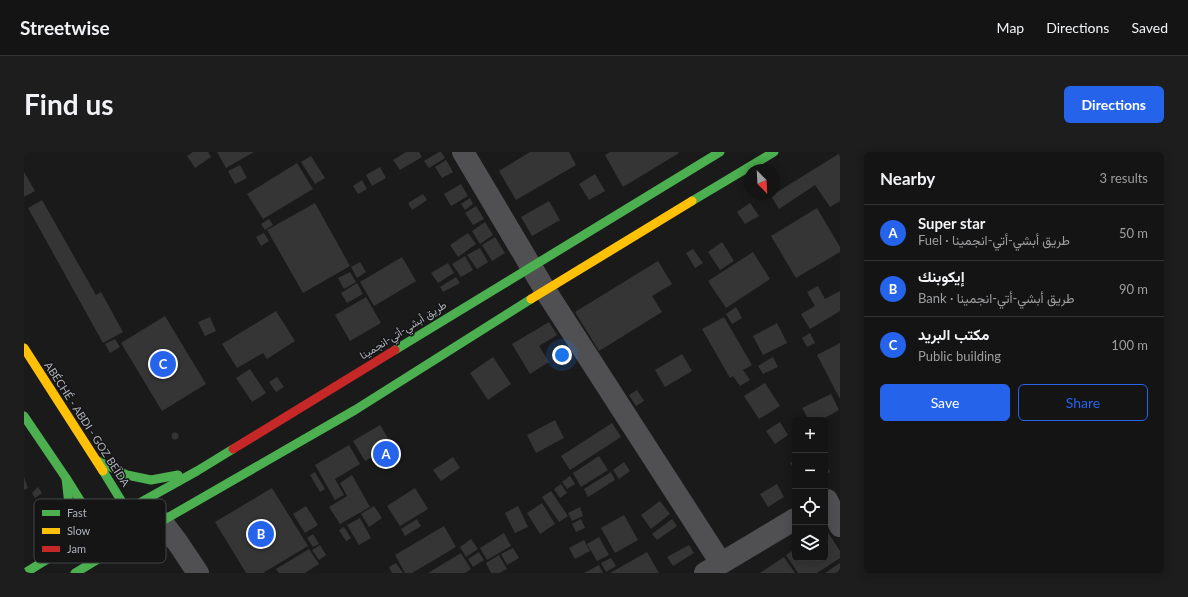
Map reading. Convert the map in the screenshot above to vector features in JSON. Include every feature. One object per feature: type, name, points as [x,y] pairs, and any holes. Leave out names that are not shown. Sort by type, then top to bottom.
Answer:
[{"type":"main road","name":"طريق أبشي-أتي-انجمينا","points":[[147,499],[197,471],[720,152]]},
{"type":"main road","points":[[166,520],[355,410],[546,290],[774,152]]},
{"type":"main road","name":"ABÉCHÉ - ABDI - GOZ BEÏDA","points":[[24,348],[120,499]]},
{"type":"main road","points":[[24,416],[80,499]]},
{"type":"main road","points":[[96,460],[127,475],[151,480],[197,471]]},
{"type":"main road","points":[[66,478],[68,499]]},
{"type":"main road","name":"طريق أبشي-أتي-انجمينا","points":[[25,573],[41,563]]},
{"type":"main road","points":[[75,573],[92,563]]},
{"type":"street","points":[[463,152],[713,568],[792,521]]},
{"type":"street","points":[[831,498],[840,526]]},
{"type":"street","points":[[166,528],[198,573]]},
{"type":"building","points":[[193,152],[208,152],[211,157],[195,168],[187,156]]},
{"type":"building","points":[[217,152],[254,152],[226,168]]},
{"type":"building","points":[[406,152],[419,152],[422,157],[400,170],[393,160]]},
{"type":"building","points":[[441,152],[445,158],[429,168],[424,161]]},
{"type":"building","points":[[530,152],[569,152],[576,165],[516,200],[499,171]]},
{"type":"building","points":[[610,152],[679,153],[623,187],[605,155]]},
{"type":"building","points":[[840,153],[840,201],[830,207],[815,185],[779,209],[773,200],[780,200],[780,190]]},
{"type":"building","points":[[311,156],[325,178],[315,184],[301,162]]},
{"type":"building","points":[[446,160],[453,172],[442,178],[435,167]]},
{"type":"building","points":[[297,163],[313,189],[263,219],[247,194]]},
{"type":"building","points":[[240,165],[247,178],[235,184],[228,171]]},
{"type":"building","points":[[380,167],[386,178],[372,186],[366,175]]},
{"type":"building","points":[[24,172],[35,191],[24,197]]},
{"type":"building","points":[[595,174],[605,191],[589,200],[579,184]]},
{"type":"building","points":[[362,180],[367,189],[358,194],[353,186]]},
{"type":"building","points":[[461,184],[468,196],[451,206],[444,194]]},
{"type":"building","points":[[423,194],[427,200],[412,210],[408,203]]},
{"type":"building","points":[[470,198],[473,204],[465,210],[461,204]]},
{"type":"building","points":[[42,200],[96,295],[101,292],[123,332],[103,343],[28,208]]},
{"type":"building","points":[[549,201],[560,220],[532,236],[521,217]]},
{"type":"building","points":[[315,203],[350,266],[303,293],[267,230]]},
{"type":"building","points":[[750,203],[759,216],[745,224],[737,212]]},
{"type":"building","points":[[476,206],[484,219],[473,225],[465,213]]},
{"type":"building","points":[[817,208],[840,247],[840,252],[796,278],[771,236]]},
{"type":"building","points":[[269,219],[273,225],[265,230],[261,224]]},
{"type":"building","points":[[485,222],[493,235],[480,244],[472,231]]},
{"type":"building","points":[[264,233],[269,241],[261,246],[256,237]]},
{"type":"building","points":[[468,233],[476,244],[458,257],[450,245]]},
{"type":"building","points":[[495,237],[505,253],[492,261],[482,245]]},
{"type":"building","points":[[722,242],[734,261],[720,270],[708,252]]},
{"type":"building","points":[[480,248],[488,262],[477,269],[467,255]]},
{"type":"building","points":[[693,249],[703,263],[695,268],[686,253]]},
{"type":"building","points":[[753,252],[770,279],[726,308],[708,281]]},
{"type":"building","points":[[465,256],[473,270],[461,277],[452,264]]},
{"type":"building","points":[[402,257],[416,281],[374,306],[360,282]]},
{"type":"building","points":[[658,261],[672,284],[652,296],[662,312],[599,351],[575,312]]},
{"type":"building","points":[[360,262],[366,272],[357,278],[351,267]]},
{"type":"building","points":[[448,263],[454,273],[438,283],[431,273]]},
{"type":"building","points":[[350,272],[356,282],[344,289],[338,278]]},
{"type":"building","points":[[456,277],[460,283],[443,292],[440,287]]},
{"type":"building","points":[[357,283],[363,294],[347,303],[341,293]]},
{"type":"building","points":[[818,286],[825,299],[840,291],[840,311],[810,329],[801,314],[815,306],[807,292]]},
{"type":"building","points":[[366,297],[381,323],[350,341],[335,315]]},
{"type":"building","points":[[736,307],[742,318],[732,324],[726,314]]},
{"type":"building","points":[[276,311],[295,341],[267,359],[263,353],[237,368],[222,344]]},
{"type":"building","points":[[165,316],[206,384],[162,411],[121,343]]},
{"type":"building","points":[[210,317],[216,331],[205,336],[198,322]]},
{"type":"building","points":[[724,317],[752,365],[743,370],[750,380],[740,386],[733,376],[730,378],[702,329]]},
{"type":"building","points":[[549,322],[557,335],[539,346],[549,362],[530,374],[512,344]]},
{"type":"building","points":[[777,323],[787,343],[763,355],[753,336]]},
{"type":"building","points":[[810,333],[815,343],[807,347],[802,338]]},
{"type":"building","points":[[115,339],[120,347],[110,353],[105,344]]},
{"type":"building","points":[[840,343],[840,399],[817,355]]},
{"type":"building","points":[[682,354],[692,371],[665,387],[655,370]]},
{"type":"building","points":[[493,357],[511,384],[488,400],[470,373]]},
{"type":"building","points":[[773,357],[778,367],[763,374],[758,366]]},
{"type":"building","points":[[250,369],[266,393],[252,402],[236,378]]},
{"type":"building","points":[[277,377],[284,387],[276,392],[269,382]]},
{"type":"building","points":[[765,383],[780,406],[759,419],[744,396]]},
{"type":"building","points":[[637,390],[644,401],[636,406],[629,395]]},
{"type":"building","points":[[831,394],[839,410],[826,417],[807,417],[802,408]]},
{"type":"building","points":[[555,420],[564,438],[536,453],[527,435]]},
{"type":"building","points":[[780,422],[788,435],[775,444],[766,431]]},
{"type":"building","points":[[612,423],[621,437],[570,470],[561,456]]},
{"type":"building","points":[[380,425],[392,445],[365,461],[353,441]]},
{"type":"building","points":[[175,433],[178,436],[175,439],[172,436]]},
{"type":"building","points":[[349,445],[360,464],[335,479],[344,495],[335,500],[315,465]]},
{"type":"building","points":[[599,456],[608,470],[581,487],[573,473]]},
{"type":"building","points":[[453,457],[460,468],[441,481],[433,470]]},
{"type":"building","points":[[624,462],[630,471],[619,479],[613,470]]},
{"type":"building","points":[[315,472],[325,489],[320,492],[310,475]]},
{"type":"building","points":[[611,472],[615,480],[588,497],[584,489]]},
{"type":"building","points":[[352,475],[370,507],[340,524],[329,507],[347,496],[340,483]]},
{"type":"building","points":[[570,476],[575,484],[567,489],[562,482]]},
{"type":"building","points":[[24,477],[28,488],[24,490]]},
{"type":"building","points":[[561,484],[567,493],[560,498],[554,489]]},
{"type":"building","points":[[777,484],[784,497],[768,507],[760,494]]},
{"type":"building","points":[[38,487],[42,493],[35,498],[32,493]]},
{"type":"building","points":[[272,488],[308,546],[263,573],[246,573],[215,522]]},
{"type":"building","points":[[415,488],[428,509],[400,526],[387,506]]},
{"type":"building","points":[[551,491],[568,516],[559,522],[542,497]]},
{"type":"building","points":[[660,501],[670,514],[651,529],[641,515]]},
{"type":"building","points":[[542,503],[555,524],[540,534],[527,513]]},
{"type":"building","points":[[306,506],[318,525],[305,533],[293,514]]},
{"type":"building","points":[[374,506],[382,518],[369,527],[361,514]]},
{"type":"building","points":[[518,506],[528,527],[515,533],[505,513]]},
{"type":"building","points":[[580,507],[583,516],[572,521],[568,513]]},
{"type":"building","points":[[624,515],[638,540],[615,553],[601,528]]},
{"type":"building","points":[[360,518],[371,538],[359,545],[347,525]]},
{"type":"building","points":[[417,519],[421,526],[405,536],[401,529]]},
{"type":"building","points":[[581,519],[585,528],[576,532],[572,524]]},
{"type":"building","points":[[672,519],[677,526],[657,540],[652,534]]},
{"type":"building","points":[[444,526],[456,547],[412,573],[405,573],[395,555]]},
{"type":"building","points":[[344,527],[351,538],[346,541],[339,530]]},
{"type":"building","points":[[504,533],[511,546],[487,560],[480,548]]},
{"type":"building","points":[[828,533],[840,551],[840,558],[817,573],[798,573],[786,555],[792,551],[792,561],[828,561]]},
{"type":"building","points":[[313,534],[319,544],[313,547],[307,538]]},
{"type":"building","points":[[599,537],[609,555],[597,561],[587,544]]},
{"type":"building","points":[[471,539],[478,549],[466,557],[460,547]]},
{"type":"building","points":[[584,540],[590,551],[575,559],[569,548]]},
{"type":"building","points":[[320,545],[326,555],[319,560],[312,550]]},
{"type":"building","points":[[689,545],[694,553],[673,566],[667,557]]},
{"type":"building","points":[[513,548],[519,558],[507,565],[501,554]]},
{"type":"building","points":[[309,549],[319,564],[305,573],[279,573],[276,569]]},
{"type":"building","points":[[479,552],[484,560],[473,567],[468,559]]},
{"type":"building","points":[[647,552],[659,573],[610,573]]},
{"type":"building","points":[[461,553],[471,569],[465,573],[428,573]]},
{"type":"building","points":[[499,555],[507,569],[499,573],[491,573],[486,563]]},
{"type":"building","points":[[784,557],[795,573],[760,573]]},
{"type":"building","points":[[611,558],[616,566],[606,572],[601,563]]},
{"type":"building","points":[[396,563],[403,573],[392,573],[389,567]]},
{"type":"building","points":[[840,563],[840,573],[825,573]]},
{"type":"building","points":[[599,565],[603,573],[584,573]]},
{"type":"traffic: fast","points":[[395,350],[720,152]]},
{"type":"traffic: fast","points":[[692,201],[774,152]]},
{"type":"traffic: fast","points":[[166,519],[355,410],[531,299]]},
{"type":"traffic: fast","points":[[24,416],[79,499]]},
{"type":"traffic: fast","points":[[147,499],[233,449]]},
{"type":"traffic: fast","points":[[96,460],[127,475],[151,480],[178,475]]},
{"type":"traffic: fast","points":[[103,471],[120,499]]},
{"type":"traffic: fast","points":[[66,478],[68,499]]},
{"type":"traffic: fast","points":[[25,573],[41,563]]},
{"type":"traffic: fast","points":[[75,573],[92,563]]},
{"type":"traffic: slow","points":[[531,299],[692,201]]},
{"type":"traffic: slow","points":[[24,348],[103,471]]},
{"type":"traffic: jam","points":[[233,449],[395,350]]},
{"type":"place","name":"مكتب البريد","points":[[163,364]]},
{"type":"place","name":"Super star","points":[[386,454]]},
{"type":"place","name":"إيكوبنك","points":[[261,534]]}]
